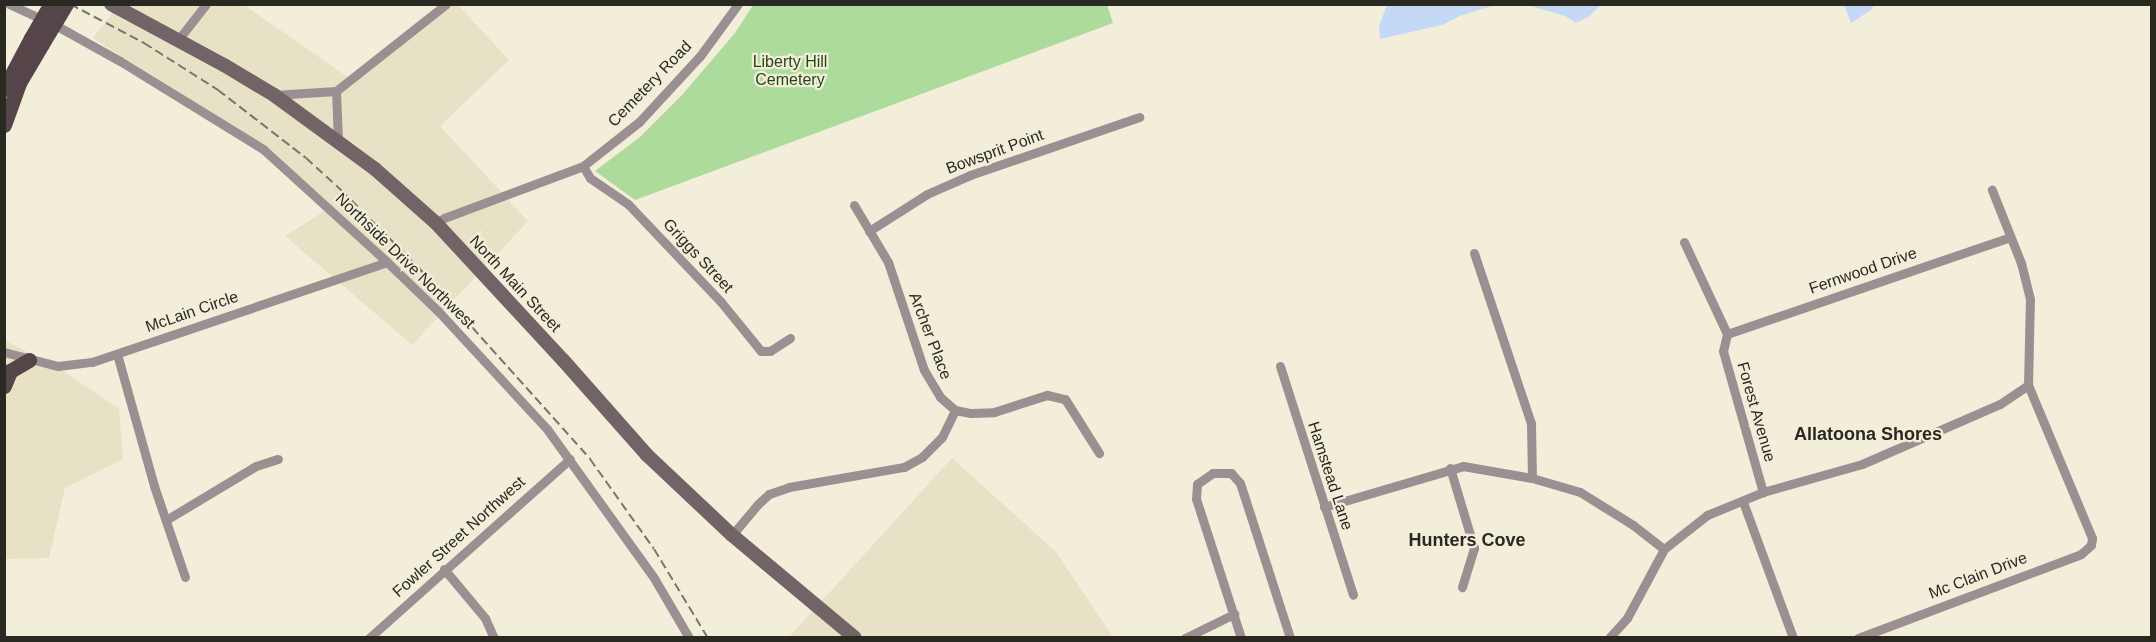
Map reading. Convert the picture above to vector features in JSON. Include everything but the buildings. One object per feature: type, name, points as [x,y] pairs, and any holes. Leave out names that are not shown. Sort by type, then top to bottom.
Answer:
[{"type":"main road","points":[[4,125],[51,4]]},
{"type":"main road","points":[[4,89],[66,4]]},
{"type":"main road","name":"North Main Street","points":[[111,4],[274,95],[338,140],[383,176],[436,223],[647,455],[732,535],[855,638]]},
{"type":"main road","points":[[4,386],[10,371],[29,360]]},
{"type":"street","name":"Northside Drive Northwest","points":[[9,4],[57,26],[102,51],[263,149],[387,262],[438,311],[520,399],[570,459],[654,578],[689,638]]},
{"type":"street","points":[[178,40],[206,4]]},
{"type":"street","points":[[274,95],[336,91],[446,4]]},
{"type":"street","name":"Cemetery Road","points":[[436,223],[583,166],[639,122],[700,56],[738,4]]},
{"type":"street","points":[[336,91],[338,140]]},
{"type":"street","name":"Bowsprit Point","points":[[869,231],[927,194],[970,175],[1139,117]]},
{"type":"street","name":"Griggs Street","points":[[583,166],[590,178],[628,204],[721,302],[761,351],[770,351],[790,338]]},
{"type":"street","points":[[1609,638],[1627,618],[1664,549],[1707,515],[1763,492],[1862,464],[2000,404],[2028,386],[2030,299],[2021,263],[1992,190]]},
{"type":"street","name":"Archer Place","points":[[854,205],[888,262],[930,384],[955,410]]},
{"type":"street","name":"Fernwood Drive","points":[[1727,334],[2010,237]]},
{"type":"street","name":"Forest Avenue","points":[[1684,242],[1727,334],[1723,351],[1763,492]]},
{"type":"street","points":[[1474,254],[1531,423],[1532,478]]},
{"type":"street","name":"McLain Circle","points":[[4,352],[29,360],[74,365],[117,354],[387,262]]},
{"type":"street","points":[[117,354],[185,577]]},
{"type":"street","name":"Hamstead Lane","points":[[1280,366],[1353,595]]},
{"type":"street","name":"Mc Clain Drive","points":[[1858,638],[2080,554],[2091,545],[2087,528],[2028,386]]},
{"type":"street","points":[[732,535],[769,494],[789,487],[904,467],[922,458],[942,437],[955,410],[994,412],[1047,395],[1065,399],[1099,453]]},
{"type":"street","points":[[166,520],[256,466],[278,459]]},
{"type":"street","name":"Fowler Street Northwest","points":[[369,638],[570,459]]},
{"type":"street","points":[[1324,507],[1463,466],[1532,478],[1581,492],[1633,525],[1664,549]]},
{"type":"street","points":[[1450,468],[1474,548],[1462,587]]},
{"type":"street","points":[[1241,638],[1196,499],[1197,484],[1213,473],[1230,472],[1240,483],[1290,638]]},
{"type":"street","points":[[1743,502],[1793,638]]},
{"type":"street","points":[[444,569],[485,618],[494,638]]},
{"type":"street","points":[[1185,638],[1234,614]]},
{"type":"shaded area","points":[[118,5],[244,5],[355,82],[452,5],[458,5],[509,60],[440,126],[528,221],[412,345],[285,236],[331,207],[171,87],[93,38]]},
{"type":"shaded area","points":[[4,340],[62,370],[119,409],[123,459],[65,488],[49,558],[5,559]]},
{"type":"shaded area","points":[[952,458],[1056,552],[1113,637],[788,638]]},
{"type":"green space","name":"Liberty Hill Cemetery","points":[[753,5],[1107,5],[1113,23],[635,200],[595,171],[640,137],[682,95],[735,33]]},
{"type":"water","points":[[1387,4],[1495,5],[1460,16],[1442,25],[1380,39],[1379,26]]},
{"type":"water","points":[[1601,4],[1588,17],[1576,23],[1565,16],[1527,5]]},
{"type":"water","points":[[1844,4],[1874,5],[1871,10],[1851,23]]},
{"type":"railway","points":[[70,4],[144,43],[218,90],[306,158],[342,191],[418,267],[590,459],[654,549],[708,638]]},
{"type":"district","name":"Allatoona Shores","points":[[1868,434]]},
{"type":"district","name":"Hunters Cove","points":[[1467,540]]}]
